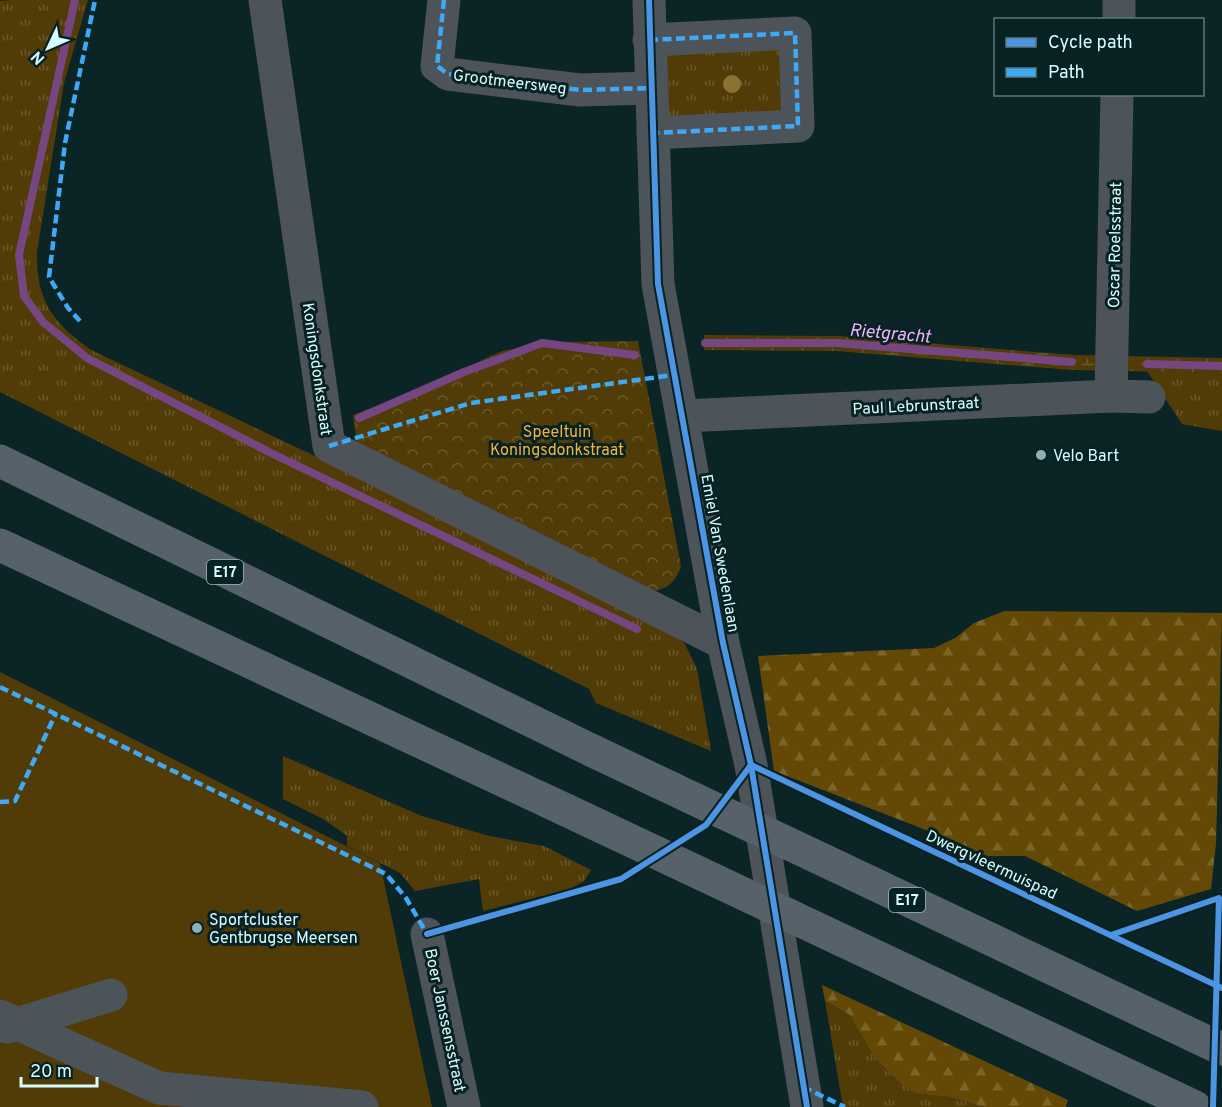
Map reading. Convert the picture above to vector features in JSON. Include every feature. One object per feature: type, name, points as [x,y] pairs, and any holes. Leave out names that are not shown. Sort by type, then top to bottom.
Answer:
[{"type":"highway","name":"E17","points":[[0,461],[592,752],[1222,1049]]},
{"type":"highway","points":[[0,545],[1195,1107]]},
{"type":"street","name":"Koningsdonkstraat","points":[[264,0],[329,446],[723,643]]},
{"type":"street","name":"Grootmeersweg","points":[[444,0],[437,66],[448,74],[580,90],[652,88]]},
{"type":"street","name":"Emiel Van Swedenlaan","points":[[649,0],[658,284],[723,643],[750,765],[807,1107]]},
{"type":"street","points":[[1119,0],[1119,18]]},
{"type":"street","points":[[649,40],[795,33],[798,126],[653,133]]},
{"type":"street","name":"Oscar Roelsstraat","points":[[1111,396],[1117,96]]},
{"type":"street","name":"Paul Lebrunstraat","points":[[683,416],[1111,396],[1149,397]]},
{"type":"street","name":"Boer Janssensstraat","points":[[427,934],[464,1107]]},
{"type":"street","points":[[6,1023],[111,994]]},
{"type":"street","points":[[6,1023],[159,1088],[362,1107]]},
{"type":"green space","points":[[88,0],[64,83],[37,252],[37,269],[44,297],[49,309],[66,330],[91,350],[315,456],[314,448],[656,618],[685,644],[697,669],[711,751],[596,703],[589,689],[0,392],[0,1]]},
{"type":"green space","points":[[781,47],[788,111],[668,121],[661,53]]},
{"type":"green space","points":[[704,335],[838,336],[1073,355],[1222,358],[1222,373],[1072,370],[837,351],[704,350]]},
{"type":"green space","name":"Speeltuin Koningsdonkstraat","points":[[638,341],[681,566],[676,578],[668,586],[658,590],[645,592],[358,451],[353,415],[411,393],[502,351],[556,342]]},
{"type":"green space","points":[[1147,371],[1222,373],[1222,431],[1182,424]]},
{"type":"green space","points":[[1004,611],[1222,613],[1216,844],[1211,889],[1137,911],[1025,856],[985,856],[962,844],[774,771],[758,656],[934,648],[955,638],[974,623]]},
{"type":"green space","name":"Sportcluster Gentbrugse Meersen","points":[[0,672],[380,863],[432,1107],[0,1107]]},
{"type":"green space","points":[[283,756],[422,816],[489,836],[544,846],[591,870],[584,881],[570,889],[483,911],[479,879],[415,891],[400,873],[347,846],[347,836],[325,820],[283,799]]},
{"type":"green space","points":[[822,985],[1068,1100],[1066,1107],[984,1107],[950,1097],[919,1094],[906,1088],[875,1058],[850,1015],[825,1001]]},
{"type":"green space","points":[[825,1001],[850,1015],[919,1094],[950,1097],[984,1107],[843,1107]]},
{"type":"waterway","points":[[75,0],[19,255],[24,296],[43,322],[87,358],[273,454],[637,629]]},
{"type":"waterway","points":[[359,418],[464,372],[542,343],[635,355]]},
{"type":"waterway","name":"Rietgracht","points":[[705,343],[837,343],[1072,362]]},
{"type":"waterway","name":"Rietgracht","points":[[1147,364],[1222,366]]},
{"type":"marked path","points":[[80,321],[68,308],[49,277],[65,143],[95,0]]},
{"type":"marked path","points":[[444,0],[437,66],[448,74],[580,90],[652,88]]},
{"type":"marked path","points":[[649,40],[795,33],[798,126],[653,133]]},
{"type":"marked path","points":[[329,446],[471,403],[673,375]]},
{"type":"marked path","points":[[0,687],[386,874],[406,898],[427,934]]},
{"type":"marked path","points":[[0,802],[15,801],[56,713]]},
{"type":"marked path","points":[[803,1087],[845,1107]]},
{"type":"cycle path","points":[[649,0],[658,284],[723,643],[751,765],[807,1107]]},
{"type":"cycle path","name":"Dwergvleermuispad","points":[[751,765],[1222,988]]},
{"type":"cycle path","points":[[427,934],[621,879],[706,825],[751,765]]},
{"type":"cycle path","points":[[1111,935],[1219,898],[1213,1107]]},
{"type":"place","name":"Velo Bart","points":[[1041,455]]},
{"type":"place","name":"Sportcluster Gentbrugse Meersen","points":[[197,928]]}]
